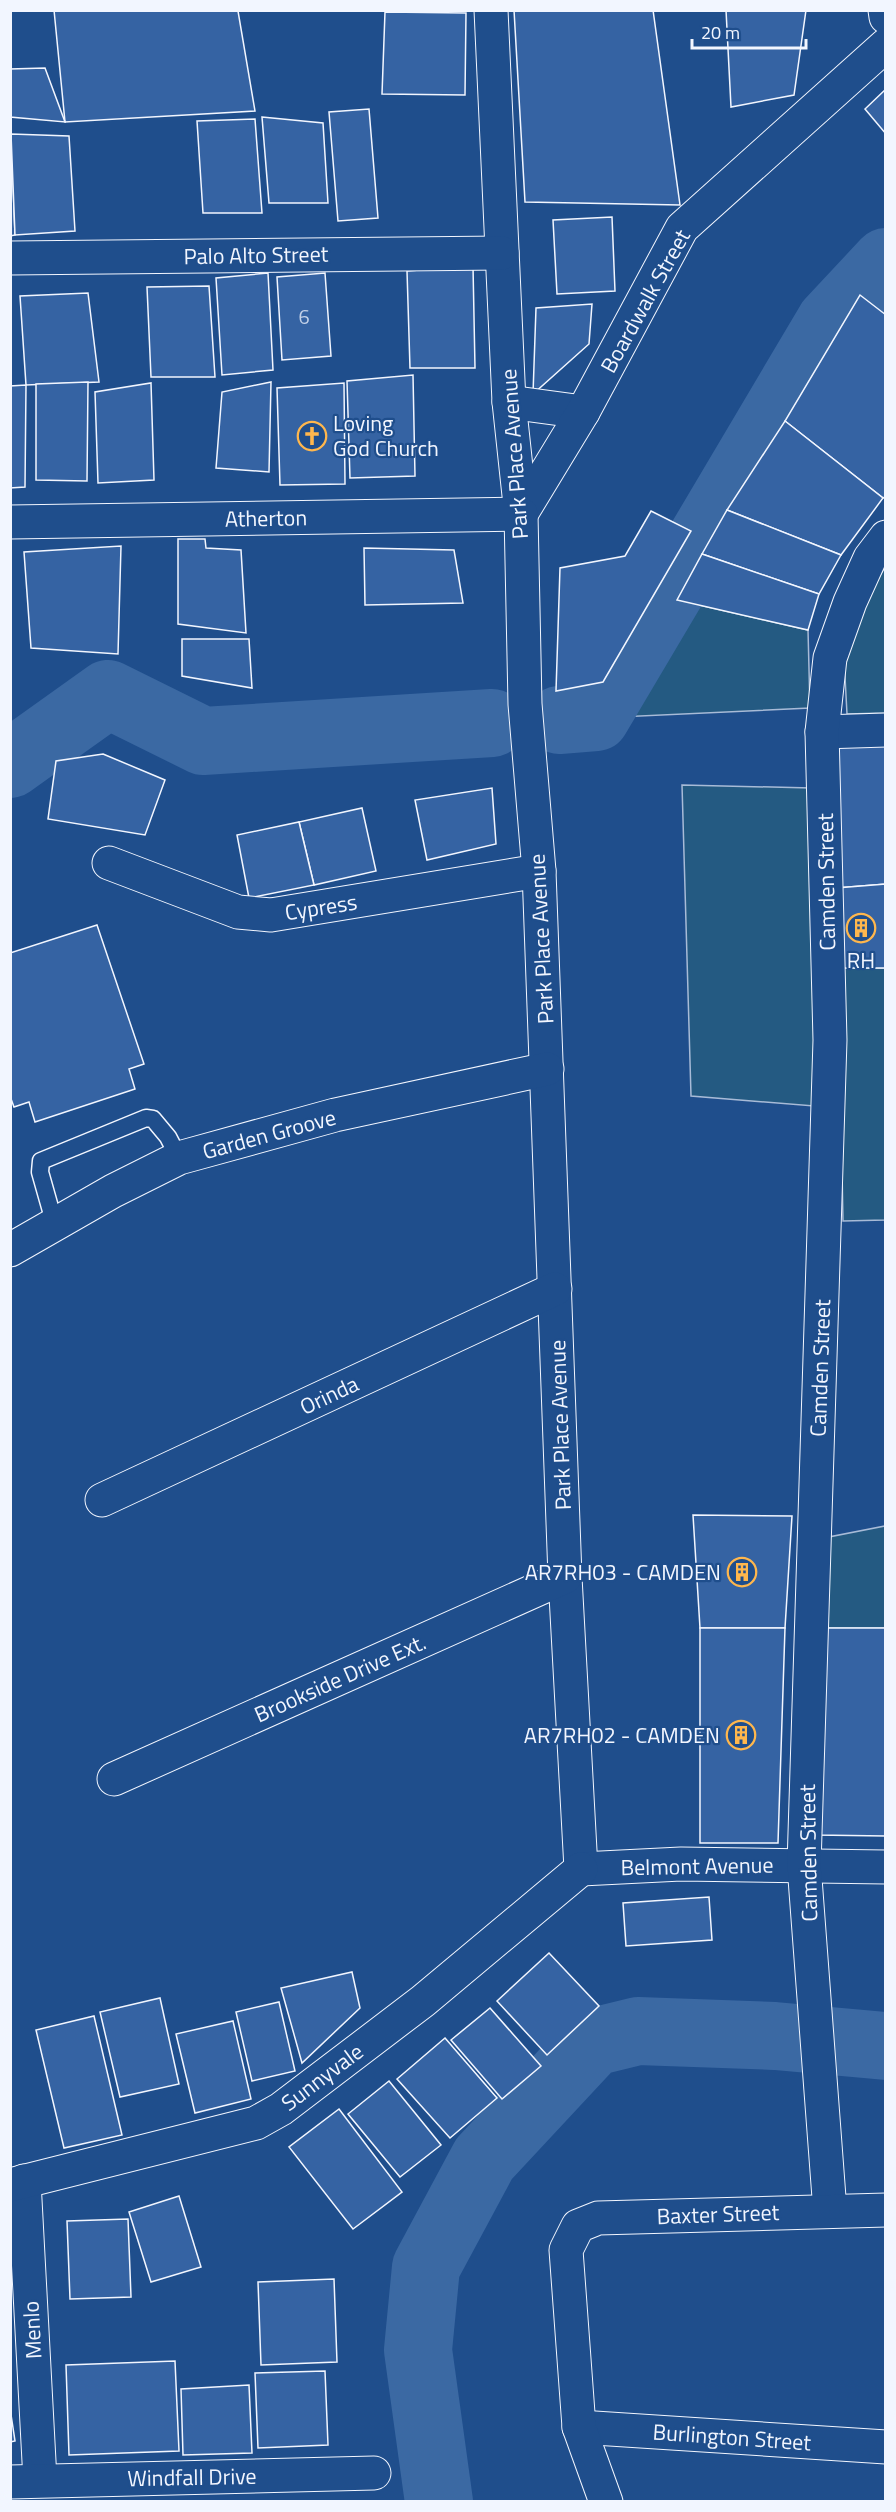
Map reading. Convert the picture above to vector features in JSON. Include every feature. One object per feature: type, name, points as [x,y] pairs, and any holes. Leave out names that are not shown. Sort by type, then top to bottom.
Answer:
[{"type":"street","name":"Park Place Avenue","points":[[491,10],[509,402],[521,514],[525,704],[539,871],[565,1577],[581,1869]]},
{"type":"street","points":[[885,10],[885,18]]},
{"type":"street","name":"Boardwalk Street","points":[[521,514],[583,412],[682,228],[885,45]]},
{"type":"street","name":"Palo Alto Street","points":[[10,258],[502,253]]},
{"type":"street","points":[[509,402],[583,412]]},
{"type":"street","name":"Atherton","points":[[10,522],[521,514]]},
{"type":"street","name":"Camden Street","points":[[830,2211],[804,1865],[830,1040],[822,732],[830,658],[850,602],[870,558],[885,537]]},
{"type":"street","points":[[822,732],[885,730]]},
{"type":"street","name":"Cypress","points":[[109,863],[238,912],[271,915],[539,871]]},
{"type":"street","name":"Garden Groove","points":[[10,1250],[113,1191],[179,1158],[335,1115],[548,1069]]},
{"type":"street","name":"Orinda","points":[[102,1500],[555,1289]]},
{"type":"street","name":"Brookside Drive Ext.","points":[[114,1779],[565,1577]]},
{"type":"street","name":"Belmont Avenue","points":[[581,1869],[681,1864],[885,1866]]},
{"type":"street","name":"Sunnyvale","points":[[17,2183],[256,2123],[281,2109],[423,2001],[581,1869]]},
{"type":"street","name":"Menlo","points":[[17,2183],[25,2481]]},
{"type":"street","name":"Baxter Street","points":[[579,2427],[566,2250],[578,2226],[598,2218],[885,2210]]},
{"type":"street","points":[[579,2427],[606,2502]]},
{"type":"street","name":"Burlington Street","points":[[579,2427],[885,2447]]},
{"type":"street","name":"Windfall Drive","points":[[25,2481],[374,2473]]},
{"type":"lane","points":[[54,1225],[40,1172],[41,1161],[146,1118],[153,1119],[168,1137],[179,1158]]},
{"type":"shaded area","points":[[885,265],[885,315],[860,295]]},
{"type":"shaded area","points":[[885,567],[885,713],[847,714],[844,658],[864,602]]},
{"type":"shaded area","points":[[677,600],[808,630],[810,708],[619,717]]},
{"type":"shaded area","points":[[682,785],[811,788],[814,912],[814,1106],[691,1096]]},
{"type":"shaded area","points":[[838,968],[885,968],[885,1220],[843,1221]]},
{"type":"shaded area","points":[[885,1526],[885,1628],[820,1628],[829,1537]]},
{"type":"building","points":[[54,10],[238,11],[255,111],[65,122]]},
{"type":"building","points":[[514,10],[653,10],[680,205],[525,202]]},
{"type":"building","points":[[726,10],[806,10],[794,95],[731,107]]},
{"type":"building","points":[[385,12],[466,13],[465,95],[382,94]]},
{"type":"building","points":[[45,68],[65,122],[10,117],[10,69]]},
{"type":"building","points":[[886,89],[886,134],[865,109]]},
{"type":"building","points":[[369,109],[378,218],[338,221],[329,112]]},
{"type":"building","points":[[262,117],[323,123],[328,203],[269,203]]},
{"type":"building","points":[[255,119],[262,213],[203,213],[197,121]]},
{"type":"building","points":[[10,134],[15,235],[10,236]]},
{"type":"building","points":[[11,134],[69,136],[75,231],[15,235]]},
{"type":"building","points":[[612,217],[615,291],[557,294],[553,220]]},
{"type":"building","points":[[473,266],[475,368],[410,368],[407,271]]},
{"type":"building","points":[[268,273],[273,370],[222,375],[216,278]]},
{"type":"building","points":[[325,273],[331,356],[282,360],[277,277]]},
{"type":"building","points":[[209,286],[215,377],[151,377],[147,287]]},
{"type":"building","points":[[88,293],[99,382],[26,385],[20,296]]},
{"type":"building","points":[[860,295],[886,315],[886,496],[883,498],[785,421]]},
{"type":"building","points":[[592,304],[589,344],[533,394],[536,308]]},
{"type":"building","points":[[413,375],[415,476],[350,478],[347,381]]},
{"type":"building","points":[[88,382],[87,481],[36,480],[36,384]]},
{"type":"building","points":[[271,382],[269,472],[216,468],[222,392]]},
{"type":"building","points":[[151,383],[154,480],[98,483],[95,392]]},
{"type":"building","name":"Loving God Church","points":[[344,383],[345,484],[280,485],[277,388]]},
{"type":"building","points":[[26,385],[25,487],[10,488],[10,386]]},
{"type":"building","points":[[785,421],[883,498],[841,555],[727,510]]},
{"type":"building","points":[[727,510],[841,555],[819,594],[702,554]]},
{"type":"building","points":[[651,511],[691,531],[603,682],[556,691],[560,568],[625,556]]},
{"type":"building","points":[[178,539],[205,539],[206,548],[241,550],[246,633],[178,624]]},
{"type":"building","points":[[121,546],[118,654],[31,648],[24,552]]},
{"type":"building","points":[[364,548],[454,550],[463,603],[365,605]]},
{"type":"building","points":[[702,554],[819,594],[808,630],[677,600]]},
{"type":"building","points":[[182,639],[249,639],[252,688],[182,676]]},
{"type":"building","points":[[886,738],[886,884],[836,888],[828,741]]},
{"type":"building","points":[[103,754],[165,780],[145,835],[48,819],[56,761]]},
{"type":"building","points":[[492,788],[496,844],[427,860],[415,800]]},
{"type":"building","points":[[362,808],[376,871],[314,885],[299,822]]},
{"type":"building","points":[[299,822],[314,885],[249,898],[237,835]]},
{"type":"building","name":"RH","points":[[886,884],[886,968],[838,968],[836,888]]},
{"type":"building","points":[[97,925],[144,1064],[129,1069],[135,1089],[35,1122],[29,1102],[14,1107],[10,1096],[10,953]]},
{"type":"building","name":"AR7RH03 - CAMDEN","points":[[693,1515],[792,1516],[785,1628],[700,1628]]},
{"type":"building","name":"AR7RH02 - CAMDEN","points":[[700,1628],[785,1628],[778,1843],[700,1843]]},
{"type":"building","points":[[820,1628],[886,1628],[886,1836],[815,1835]]},
{"type":"building","points":[[709,1897],[712,1940],[626,1946],[623,1903]]},
{"type":"building","points":[[549,1953],[599,2006],[547,2055],[497,2001]]},
{"type":"building","points":[[352,1972],[360,2008],[302,2063],[281,1988]]},
{"type":"building","points":[[160,1998],[179,2084],[120,2097],[100,2012]]},
{"type":"building","points":[[279,2002],[295,2071],[252,2081],[236,2012]]},
{"type":"building","points":[[490,2008],[541,2066],[502,2099],[451,2040]]},
{"type":"building","points":[[94,2016],[122,2135],[64,2148],[36,2030]]},
{"type":"building","points":[[233,2021],[251,2099],[195,2113],[176,2034]]},
{"type":"building","points":[[445,2038],[497,2098],[450,2138],[397,2079]]},
{"type":"building","points":[[389,2081],[441,2145],[400,2177],[348,2114]]},
{"type":"building","points":[[339,2109],[402,2192],[353,2229],[289,2147]]},
{"type":"building","points":[[179,2196],[201,2267],[151,2282],[129,2212]]},
{"type":"building","points":[[128,2219],[131,2297],[70,2299],[67,2221]]},
{"type":"building","points":[[334,2279],[337,2362],[261,2365],[258,2282]]},
{"type":"building","points":[[175,2361],[179,2451],[69,2455],[66,2365]]},
{"type":"building","points":[[325,2371],[328,2445],[258,2448],[255,2373]]},
{"type":"building","points":[[249,2385],[252,2453],[183,2455],[181,2389]]},
{"type":"building","points":[[10,2408],[15,2441],[10,2442]]},
{"type":"waterway","points":[[559,720],[596,717],[830,322],[886,262]]},
{"type":"waterway","points":[[10,764],[108,694],[203,741],[492,723]]},
{"type":"waterway","points":[[439,2502],[418,2350],[426,2267],[484,2159],[593,2042],[638,2031],[775,2036],[886,2046]]},
{"type":"place","name":"Loving God Church","points":[[312,436]]},
{"type":"place","name":"RH","points":[[861,928]]},
{"type":"place","name":"AR7RH03 - CAMDEN","points":[[742,1572]]},
{"type":"place","name":"AR7RH02 - CAMDEN","points":[[741,1735]]}]
